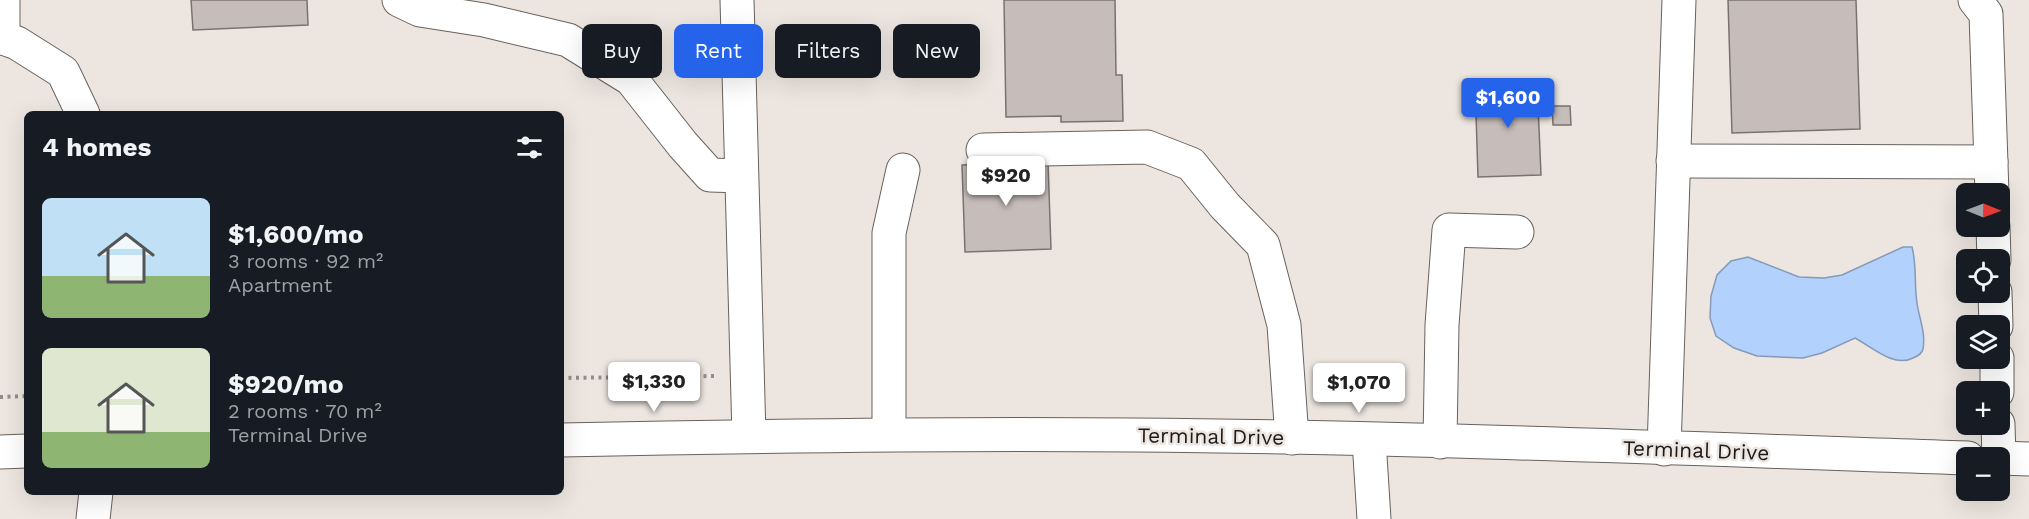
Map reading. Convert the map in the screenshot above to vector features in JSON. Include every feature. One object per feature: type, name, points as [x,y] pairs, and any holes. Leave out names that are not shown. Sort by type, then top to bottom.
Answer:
[{"type":"street","points":[[3,0],[1,37],[17,43],[63,72],[82,111]]},
{"type":"street","points":[[399,0],[420,10],[484,20],[568,40],[631,79],[683,146],[710,175],[741,176]]},
{"type":"street","points":[[737,0],[749,436]]},
{"type":"street","points":[[1664,449],[1677,4],[1679,0]]},
{"type":"street","points":[[1672,161],[1992,178],[1986,14],[1975,0]]},
{"type":"street","points":[[983,150],[1147,147],[1191,164],[1225,206],[1263,245],[1284,325],[1292,438]]},
{"type":"street","points":[[889,434],[889,233],[903,170]]},
{"type":"street","points":[[1440,442],[1442,325],[1449,230],[1517,232]]},
{"type":"street","name":"Terminal Drive","points":[[564,440],[889,434],[1134,435],[1956,458]]},
{"type":"street","points":[[1369,440],[1374,519]]},
{"type":"street","points":[[0,452],[24,451]]},
{"type":"street","points":[[2010,458],[2029,459]]},
{"type":"street","points":[[93,519],[96,495]]},
{"type":"path","points":[[564,378],[747,376]]},
{"type":"path","points":[[0,397],[24,396]]},
{"type":"water","points":[[1903,247],[1912,247],[1916,296],[1924,337],[1921,354],[1917,356],[1906,360],[1891,358],[1855,338],[1822,353],[1803,358],[1757,356],[1734,348],[1716,336],[1710,318],[1711,296],[1717,275],[1731,261],[1748,257],[1799,277],[1824,278],[1842,275]]},
{"type":"building","points":[[191,0],[307,0],[308,25],[193,30]]},
{"type":"building","points":[[1004,0],[1115,0],[1116,75],[1122,75],[1123,121],[1061,122],[1061,116],[1006,117]]},
{"type":"building","points":[[1728,0],[1856,0],[1860,129],[1732,133]]},
{"type":"building","points":[[1537,81],[1541,175],[1478,177],[1475,83]]},
{"type":"building","points":[[1552,106],[1570,106],[1571,125],[1553,125]]},
{"type":"building","points":[[1048,162],[1051,249],[965,252],[962,165]]}]
